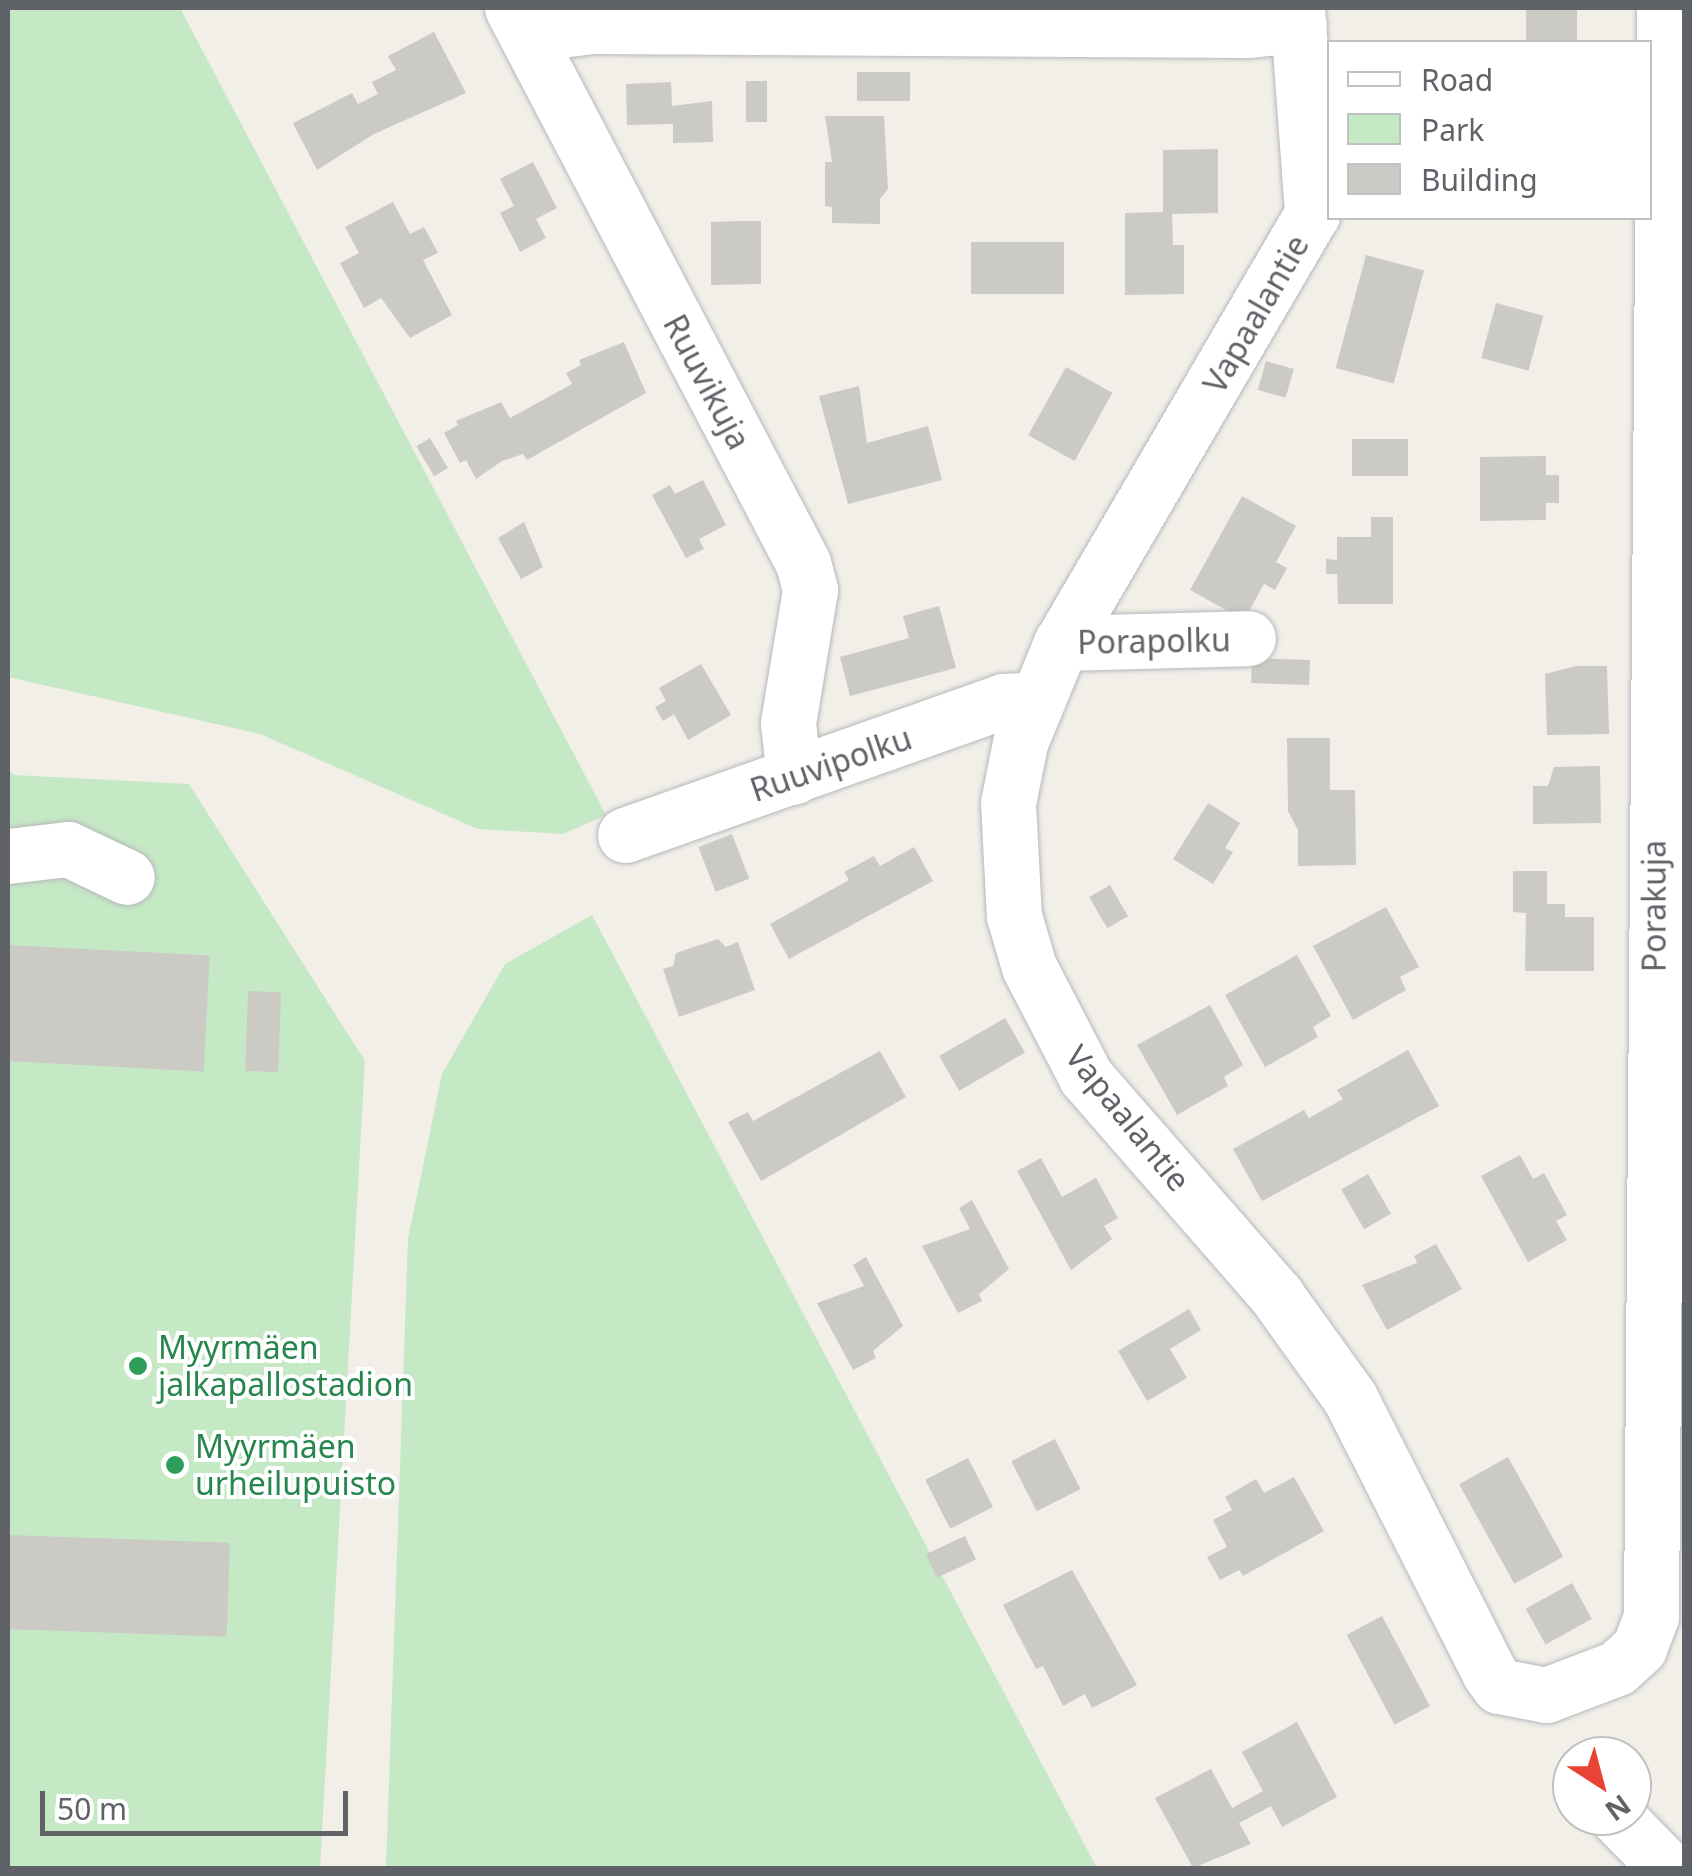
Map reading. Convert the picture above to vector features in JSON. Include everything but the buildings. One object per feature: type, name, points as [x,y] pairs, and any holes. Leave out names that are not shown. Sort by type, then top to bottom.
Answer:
[{"type":"street","name":"Porakuja","points":[[1499,1686],[1546,1695],[1589,1683],[1639,1648],[1651,1616],[1664,8]]},
{"type":"street","name":"Vapaalantie","points":[[1298,16],[1312,214],[1061,643],[1038,700],[1008,803],[1008,866],[1017,927],[1058,1030],[1086,1076],[1276,1295],[1350,1398],[1499,1686]]},
{"type":"street","points":[[520,21],[594,26],[1248,30],[1298,16]]},
{"type":"street","name":"Ruuvikuja","points":[[520,21],[572,128],[804,563],[810,590],[788,723],[794,777]]},
{"type":"street","name":"Porapolku","points":[[1061,643],[1248,638]]},
{"type":"street","name":"Ruuvipolku","points":[[625,835],[1003,701],[1038,700]]},
{"type":"street","points":[[8,856],[68,850],[126,877]]},
{"type":"street","points":[[1636,1836],[1667,1868]]},
{"type":"green space","points":[[8,8],[180,8],[606,815],[563,834],[478,829],[260,734],[8,677]]},
{"type":"green space","name":"Myyrmäen jalkapallostadion","points":[[8,769],[14,775],[189,784],[365,1061],[320,1868],[8,1868]]},
{"type":"green space","points":[[592,915],[1097,1868],[386,1868],[408,1239],[442,1074],[505,964]]},
{"type":"place","name":"Myyrmäen jalkapallostadion","points":[[138,1366]]},
{"type":"place","name":"Myyrmäen urheilupuisto","points":[[175,1465]]}]
